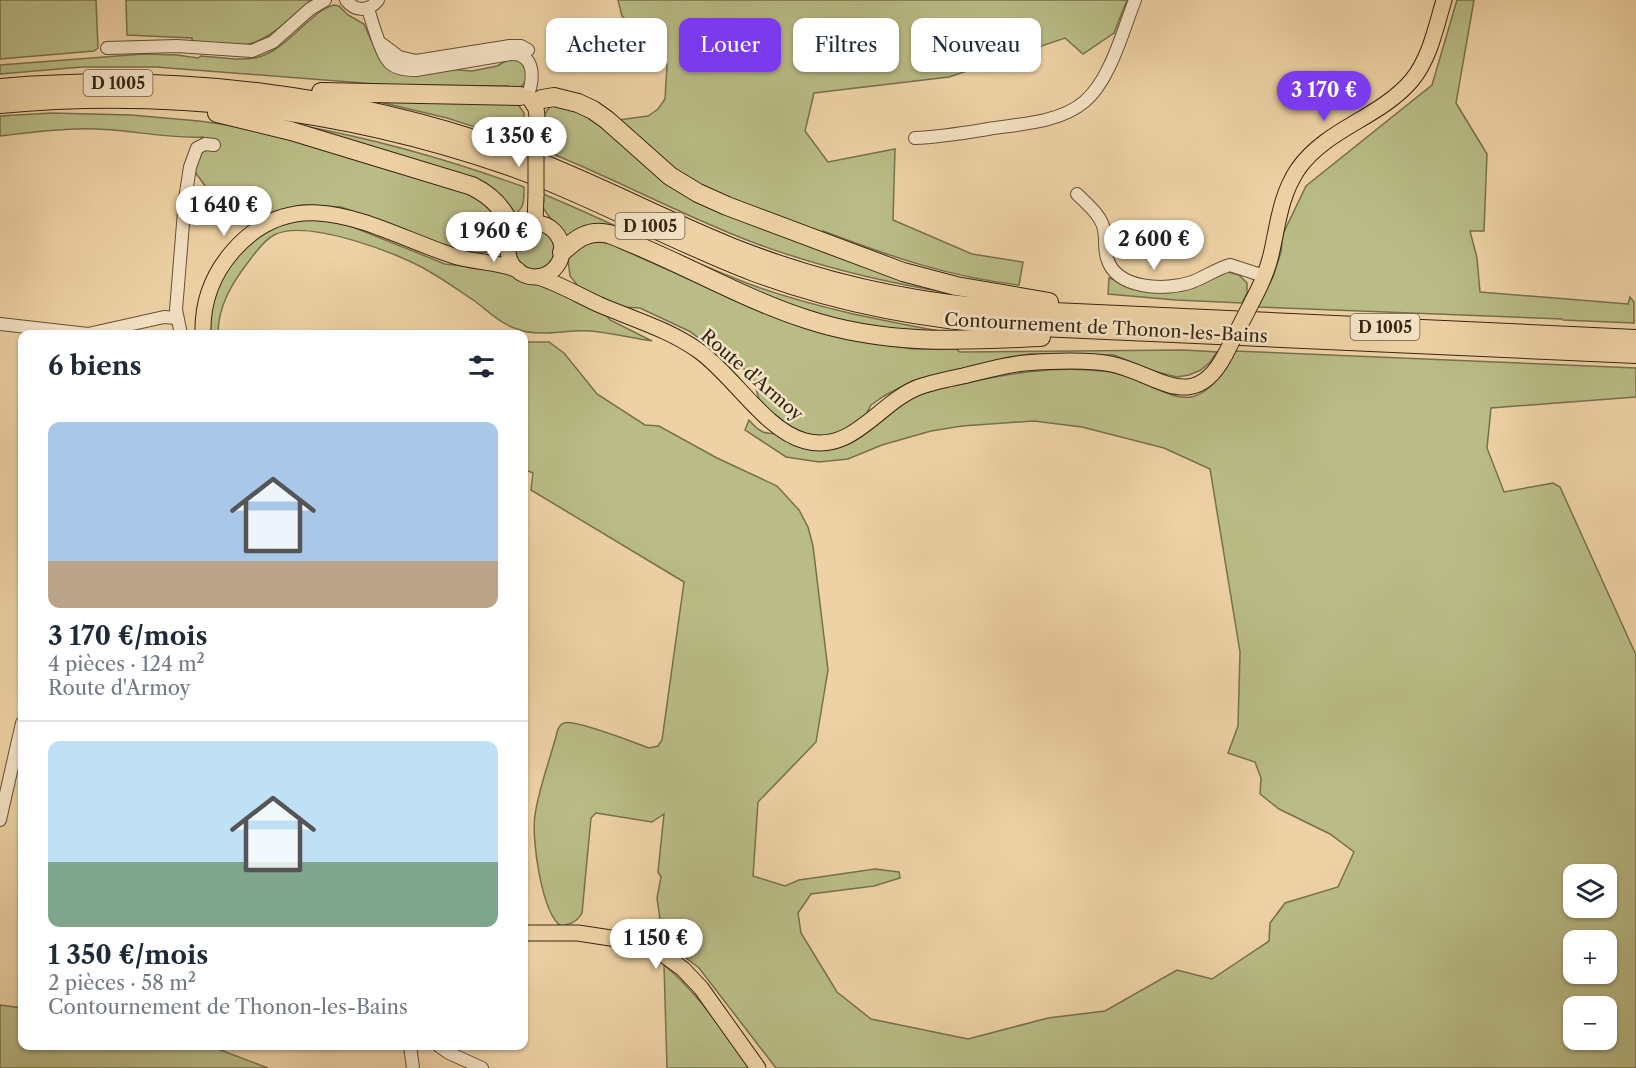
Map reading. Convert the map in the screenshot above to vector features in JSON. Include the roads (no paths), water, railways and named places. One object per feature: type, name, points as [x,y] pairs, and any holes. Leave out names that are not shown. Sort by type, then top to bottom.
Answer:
[{"type":"highway","name":"Contournement de Thonon-les-Bains","points":[[0,88],[86,83],[202,86],[351,107],[408,120],[481,141],[597,186],[730,246],[784,267],[831,281],[950,305],[1635,342]]},
{"type":"highway","name":"D 1005","points":[[235,89],[527,99],[554,97],[586,106],[607,120],[657,166],[698,193],[886,266],[956,286],[1136,316]]},
{"type":"highway","name":"Contournement de Thonon-les-Bains","points":[[0,104],[78,99],[150,99],[226,104],[309,115],[390,131],[459,150],[548,181],[756,273],[795,286],[916,315],[984,324],[1153,332],[1635,342]]},
{"type":"highway","name":"D 1005","points":[[150,99],[273,126],[472,186],[489,196],[505,211],[510,222],[511,240]]},
{"type":"highway","name":"D 1005","points":[[561,257],[584,234],[603,233],[758,301],[803,318],[845,330],[890,337],[956,341],[1153,332]]},
{"type":"main road","name":"Route d'Armoy","points":[[538,277],[697,349],[725,373],[776,425],[800,440],[817,444],[834,442],[850,436],[894,400],[920,387],[1026,363],[1105,363],[1123,367],[1166,386],[1195,385],[1208,378],[1218,368],[1252,302],[1271,257],[1280,207],[1298,169],[1316,148],[1394,98],[1413,79],[1426,55],[1444,0]]},
{"type":"main road","points":[[527,99],[536,142],[536,224]]},
{"type":"main road","points":[[202,330],[205,303],[222,265],[251,233],[289,214],[309,212],[339,215],[451,255],[471,260],[506,266],[527,276],[538,277],[553,271],[561,257],[560,240],[554,231],[543,225],[525,226],[494,255],[471,260]]},
{"type":"main road","points":[[511,240],[511,261],[518,270]]},
{"type":"main road","name":"Route d'Armoy","points":[[561,257],[566,278],[583,297]]},
{"type":"main road","points":[[528,933],[570,932],[640,944],[661,953],[701,988],[758,1068]]},
{"type":"main road","points":[[528,943],[581,942],[605,938]]},
{"type":"street","points":[[107,48],[160,46],[252,51],[273,42],[310,9],[325,0]]},
{"type":"street","points":[[346,0],[357,9],[368,9],[378,0]]},
{"type":"street","points":[[915,138],[941,137],[1041,120],[1059,116],[1084,102],[1101,81],[1109,66],[1135,0]]},
{"type":"street","points":[[368,9],[381,44],[399,57],[416,61],[521,46],[534,56],[539,66],[537,93],[527,99]]},
{"type":"street","points":[[180,330],[177,318],[189,175],[197,148],[205,144],[214,146]]},
{"type":"street","points":[[1077,194],[1099,217],[1104,228],[1106,256],[1110,267],[1114,273],[1124,279],[1139,285],[1179,285],[1230,265],[1264,276]]},
{"type":"street","points":[[110,330],[164,317],[177,318]]},
{"type":"street","points":[[0,324],[45,330]]},
{"type":"street","points":[[0,820],[18,741]]},
{"type":"street","points":[[411,1050],[415,1066]]},
{"type":"street","points":[[445,1050],[482,1068]]}]
